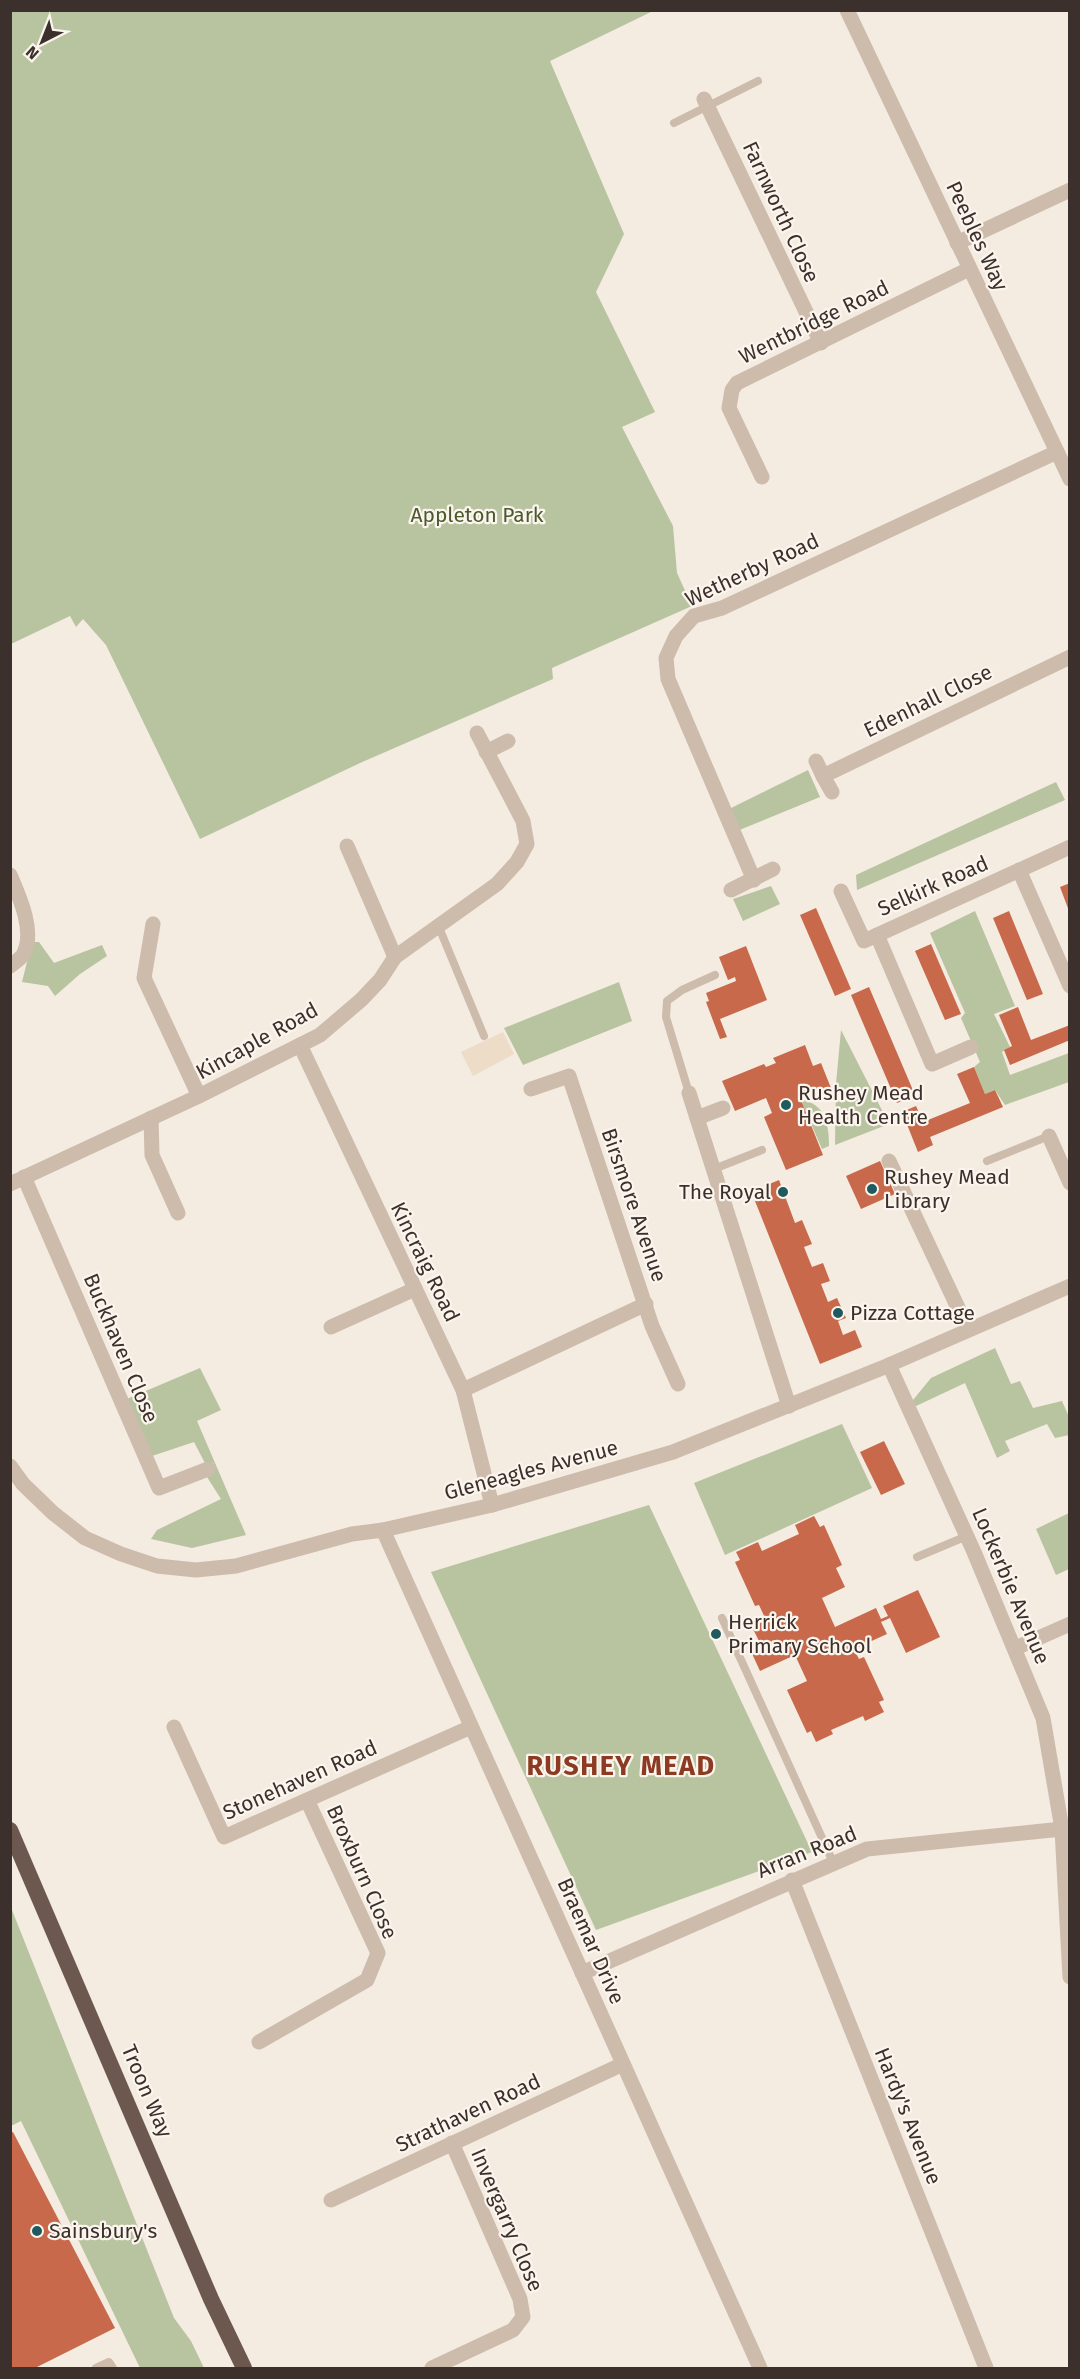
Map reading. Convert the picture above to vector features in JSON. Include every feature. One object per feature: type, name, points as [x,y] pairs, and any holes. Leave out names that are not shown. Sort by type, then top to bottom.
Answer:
[{"type":"highway","name":"Troon Way","points":[[10,1830],[211,2298],[244,2368]]},
{"type":"street","name":"Peebles Way","points":[[847,10],[1070,478]]},
{"type":"street","name":"Farnworth Close","points":[[706,103],[821,343]]},
{"type":"street","points":[[957,243],[1070,190]]},
{"type":"street","name":"Wentbridge Road","points":[[762,477],[729,408],[732,390],[745,377],[821,343],[969,269]]},
{"type":"street","name":"Wetherby Road","points":[[754,880],[668,679],[666,658],[676,636],[694,616],[722,608],[1057,452]]},
{"type":"street","name":"Edenhall Close","points":[[823,776],[1070,657]]},
{"type":"street","name":"Kincaple Road","points":[[17,1180],[199,1096],[320,1035],[361,1000],[380,980],[395,957],[497,884],[517,862],[527,844],[523,821],[477,733]]},
{"type":"street","points":[[486,752],[508,741]]},
{"type":"street","points":[[816,761],[832,792]]},
{"type":"street","points":[[347,846],[395,957]]},
{"type":"street","name":"Selkirk Road","points":[[841,891],[864,941],[1070,848]]},
{"type":"street","points":[[731,890],[773,869]]},
{"type":"street","points":[[1019,870],[1070,986]]},
{"type":"street","points":[[10,875],[21,901],[27,934],[24,954],[10,966]]},
{"type":"street","points":[[153,924],[144,978],[199,1096]]},
{"type":"street","points":[[877,935],[932,1064],[971,1047]]},
{"type":"street","name":"Kincraig Road","points":[[300,1045],[463,1390],[492,1505]]},
{"type":"street","name":"Birsmore Avenue","points":[[531,1089],[569,1076],[646,1304],[678,1384]]},
{"type":"street","points":[[689,1093],[789,1406]]},
{"type":"street","points":[[697,1118],[723,1108]]},
{"type":"street","points":[[151,1118],[152,1155],[178,1213]]},
{"type":"street","points":[[1049,1136],[1070,1183]]},
{"type":"street","points":[[889,1161],[968,1329]]},
{"type":"street","name":"Buckhaven Close","points":[[17,1180],[159,1488],[208,1468]]},
{"type":"street","name":"Gleneagles Avenue","points":[[10,1466],[24,1484],[53,1513],[85,1538],[157,1566],[196,1570],[236,1566],[352,1534],[383,1530],[492,1505],[673,1452],[889,1365],[1070,1286]]},
{"type":"street","points":[[331,1328],[415,1289]]},
{"type":"street","points":[[463,1390],[646,1304]]},
{"type":"street","name":"Lockerbie Avenue","points":[[889,1365],[1016,1648],[1043,1718],[1062,1829],[1070,1977]]},
{"type":"street","name":"Braemar Drive","points":[[383,1530],[760,2368]]},
{"type":"street","points":[[1016,1648],[1070,1624]]},
{"type":"street","name":"Stonehaven Road","points":[[174,1727],[224,1837],[471,1727]]},
{"type":"street","name":"Broxburn Close","points":[[259,2042],[367,1980],[378,1953],[307,1800]]},
{"type":"street","name":"Arran Road","points":[[582,1973],[867,1849],[1062,1829]]},
{"type":"street","name":"Hardy's Avenue","points":[[792,1880],[986,2368]]},
{"type":"street","name":"Strathaven Road","points":[[331,2200],[624,2064]]},
{"type":"street","name":"Invergarry Close","points":[[432,2368],[513,2330],[523,2317],[520,2299],[452,2143]]},
{"type":"lane","points":[[674,123],[706,103],[758,81]]},
{"type":"lane","points":[[438,925],[484,1036]]},
{"type":"lane","points":[[689,1093],[666,1017],[667,1001],[682,990],[715,975]]},
{"type":"lane","points":[[987,1161],[1049,1136]]},
{"type":"lane","points":[[714,1169],[762,1150]]},
{"type":"lane","points":[[916,1557],[967,1536]]},
{"type":"lane","points":[[722,1618],[833,1862]]},
{"type":"lane","points":[[96,2368],[109,2362],[113,2368]]},
{"type":"green space","name":"Appleton Park","points":[[11,10],[653,11],[550,61],[624,234],[596,292],[655,412],[622,427],[673,526],[677,573],[692,606],[552,668],[553,679],[360,763],[200,839],[106,645],[83,619],[76,627],[70,616],[11,644]]},
{"type":"green space","points":[[808,770],[820,797],[737,831],[727,810]]},
{"type":"green space","points":[[1056,782],[1065,800],[857,890],[856,875]]},
{"type":"green space","points":[[771,886],[780,904],[743,921],[733,899]]},
{"type":"green space","points":[[975,911],[1015,1006],[994,1014],[1010,1047],[1002,1052],[1010,1075],[1069,1053],[1069,1082],[1005,1105],[995,1090],[985,1094],[974,1067],[980,1062],[961,1018],[965,1013],[930,933]]},
{"type":"green space","points":[[32,942],[39,942],[54,963],[102,945],[107,956],[80,974],[55,996],[48,986],[22,982]]},
{"type":"green space","points":[[619,982],[632,1021],[523,1065],[504,1028]]},
{"type":"green space","points":[[841,1030],[889,1124],[835,1145],[836,1084]]},
{"type":"green space","points":[[801,1100],[816,1106],[824,1116],[829,1146],[822,1149]]},
{"type":"green space","points":[[995,1348],[1011,1384],[1020,1381],[1033,1408],[1062,1401],[1069,1417],[1069,1435],[1055,1438],[1047,1424],[1005,1441],[1010,1451],[997,1458],[965,1383],[914,1407],[913,1400],[931,1378]]},
{"type":"green space","points":[[200,1368],[221,1410],[197,1421],[246,1535],[192,1548],[151,1539],[157,1530],[221,1499],[207,1477],[214,1462],[208,1469],[194,1442],[146,1458],[122,1401]]},
{"type":"green space","points":[[842,1424],[872,1488],[725,1555],[694,1483]]},
{"type":"green space","points":[[649,1505],[812,1852],[596,1930],[431,1572]]},
{"type":"green space","points":[[1069,1513],[1069,1569],[1056,1575],[1036,1529]]},
{"type":"green space","points":[[10,1905],[174,2318],[191,2341],[204,2368],[140,2368],[21,2121],[11,2126]]},
{"type":"shaded area","points":[[503,1032],[514,1054],[473,1076],[461,1052]]},
{"type":"building","points":[[1070,883],[1070,911],[1069,911],[1060,887]]},
{"type":"building","points":[[816,908],[851,989],[835,996],[800,915]]},
{"type":"building","points":[[1009,911],[1043,994],[1027,1000],[993,918]]},
{"type":"building","points":[[931,944],[961,1014],[945,1020],[915,951]]},
{"type":"building","points":[[746,946],[767,1000],[720,1019],[727,1037],[720,1039],[706,1002],[709,1001],[706,993],[736,981],[735,977],[728,980],[719,957]]},
{"type":"building","points":[[869,987],[915,1095],[897,1103],[851,995]]},
{"type":"building","points":[[1018,1007],[1031,1040],[1070,1025],[1070,1040],[1010,1065],[1004,1050],[1012,1046],[999,1015]]},
{"type":"building","name":"Rushey Mead Health Centre","points":[[805,1045],[813,1066],[821,1063],[831,1088],[813,1095],[811,1090],[799,1095],[823,1155],[786,1170],[764,1117],[772,1113],[766,1098],[735,1111],[722,1081],[764,1064],[766,1067],[776,1063],[773,1058]]},
{"type":"building","points":[[974,1067],[985,1094],[995,1090],[1003,1107],[930,1137],[933,1145],[918,1152],[902,1112],[916,1106],[923,1122],[970,1103],[957,1074]]},
{"type":"building","name":"Rushey Mead Library","points":[[880,1161],[895,1194],[861,1209],[846,1176]]},
{"type":"building","points":[[779,1180],[795,1223],[802,1220],[812,1244],[804,1247],[812,1267],[823,1263],[830,1281],[821,1284],[828,1302],[837,1298],[846,1318],[838,1321],[843,1335],[855,1330],[862,1347],[820,1364],[755,1201],[771,1195],[767,1185]]},
{"type":"building","points":[[884,1441],[905,1484],[881,1495],[860,1452]]},
{"type":"building","points":[[814,1516],[820,1527],[824,1525],[842,1565],[836,1568],[845,1587],[822,1598],[835,1627],[876,1608],[881,1619],[888,1616],[883,1606],[918,1590],[940,1637],[906,1653],[890,1618],[881,1622],[887,1634],[854,1649],[859,1659],[864,1657],[884,1700],[879,1702],[884,1712],[865,1721],[863,1716],[831,1730],[833,1734],[816,1742],[811,1731],[807,1733],[787,1690],[807,1681],[795,1655],[760,1671],[749,1647],[760,1643],[752,1627],[766,1620],[759,1605],[755,1606],[735,1562],[740,1560],[736,1552],[758,1542],[762,1551],[799,1534],[795,1525]]},
{"type":"building","name":"Sainsbury's","points":[[13,2132],[115,2328],[35,2368],[10,2368],[10,2133]]},
{"type":"place","name":"Rushey Mead Health Centre","points":[[786,1105]]},
{"type":"place","name":"Rushey Mead Library","points":[[872,1189]]},
{"type":"place","name":"The Royal","points":[[783,1192]]},
{"type":"place","name":"Pizza Cottage","points":[[838,1313]]},
{"type":"place","name":"Herrick Primary School","points":[[716,1634]]},
{"type":"place","name":"Sainsbury's","points":[[37,2231]]},
{"type":"district","name":"RUSHEY MEAD","points":[[621,1766]]}]
